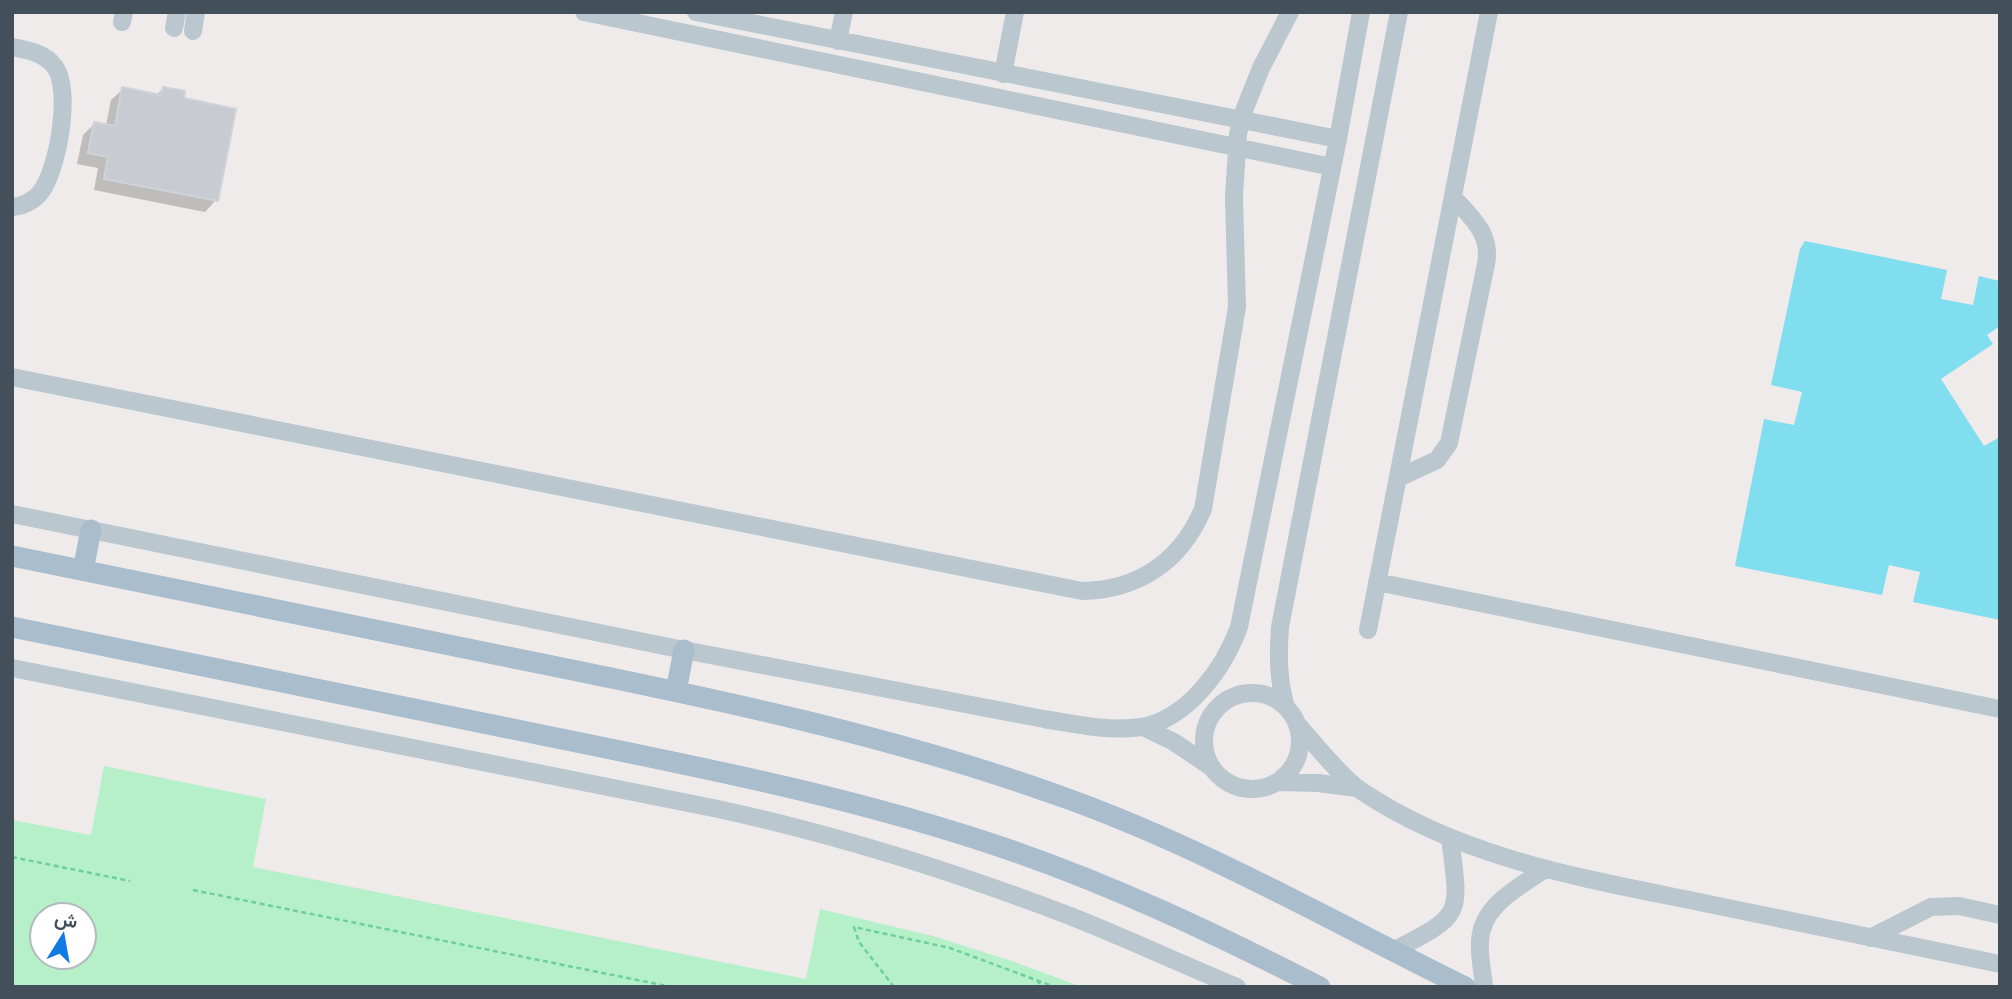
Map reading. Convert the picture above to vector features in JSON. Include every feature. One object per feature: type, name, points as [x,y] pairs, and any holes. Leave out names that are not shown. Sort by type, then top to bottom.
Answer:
[{"type":"main road","points":[[83,570],[91,530]]},
{"type":"main road","points":[[12,556],[676,691],[912,748],[1069,799],[1217,861],[1465,987]]},
{"type":"main road","points":[[12,627],[739,775],[874,808],[980,840],[1072,872],[1214,935],[1320,987]]},
{"type":"main road","points":[[676,691],[684,650]]},
{"type":"street","points":[[192,31],[196,12]]},
{"type":"street","points":[[584,12],[1332,167]]},
{"type":"street","points":[[838,41],[844,12]]},
{"type":"street","points":[[1003,74],[1015,12]]},
{"type":"street","points":[[12,377],[1082,591],[1115,588],[1145,577],[1171,559],[1190,536],[1203,509],[1237,307],[1234,196],[1236,146],[1241,121],[1261,68],[1290,12]]},
{"type":"street","points":[[12,514],[684,650],[1044,719],[1096,726],[1143,727],[1165,718],[1203,689],[1219,670],[1231,649],[1241,617],[1338,139],[1361,12]]},
{"type":"street","points":[[1399,12],[1280,627],[1278,667],[1286,707],[1298,725],[1357,788],[1414,822],[1450,838],[1545,869],[2000,964]]},
{"type":"street","points":[[1368,630],[1489,12]]},
{"type":"street","points":[[700,13],[1338,139]]},
{"type":"street","points":[[12,47],[35,52],[50,61],[60,76],[63,94],[57,145],[45,186],[35,198],[12,207]]},
{"type":"street","points":[[1398,478],[1437,460],[1449,443],[1488,256],[1484,233],[1453,197]]},
{"type":"street","points":[[1377,582],[2000,709]]},
{"type":"street","points":[[12,668],[718,809],[813,831],[1022,898],[1237,987]]},
{"type":"street","points":[[1203,689],[1220,705]]},
{"type":"street","points":[[1211,767],[1204,747],[1204,736],[1211,716],[1220,705],[1236,696],[1257,693],[1268,695],[1286,707]]},
{"type":"street","points":[[1143,727],[1174,742],[1211,767],[1227,782],[1247,789],[1269,787],[1293,767],[1298,757],[1298,725]]},
{"type":"street","points":[[1278,782],[1318,782],[1357,788]]},
{"type":"street","points":[[1393,951],[1440,926],[1452,912],[1457,896],[1450,838]]},
{"type":"street","points":[[1485,987],[1479,941],[1484,922],[1502,899],[1545,869]]},
{"type":"street","points":[[1870,938],[1931,907],[1959,906],[2000,915]]},
{"type":"path","points":[[12,857],[130,881]]},
{"type":"path","points":[[193,890],[672,987]]},
{"type":"path","points":[[894,987],[859,942],[853,928],[950,948],[1055,987]]},
{"type":"path","points":[[1037,980],[1042,987]]},
{"type":"green space","points":[[104,766],[266,799],[253,867],[806,979],[820,909],[933,936],[1082,987],[12,987],[12,820],[91,835]]},
{"type":"water","points":[[1805,241],[1947,270],[1941,299],[1973,305],[1979,276],[2000,281],[2000,326],[1987,335],[1993,344],[1941,379],[1984,446],[2000,437],[2000,620],[1913,602],[1920,572],[1889,565],[1882,595],[1735,566],[1764,419],[1794,425],[1802,392],[1771,385],[1800,249]]},
{"type":"building","points":[[122,87],[161,95],[163,87],[185,91],[184,98],[236,109],[218,201],[104,179],[108,157],[88,153],[94,122],[115,126]]}]
